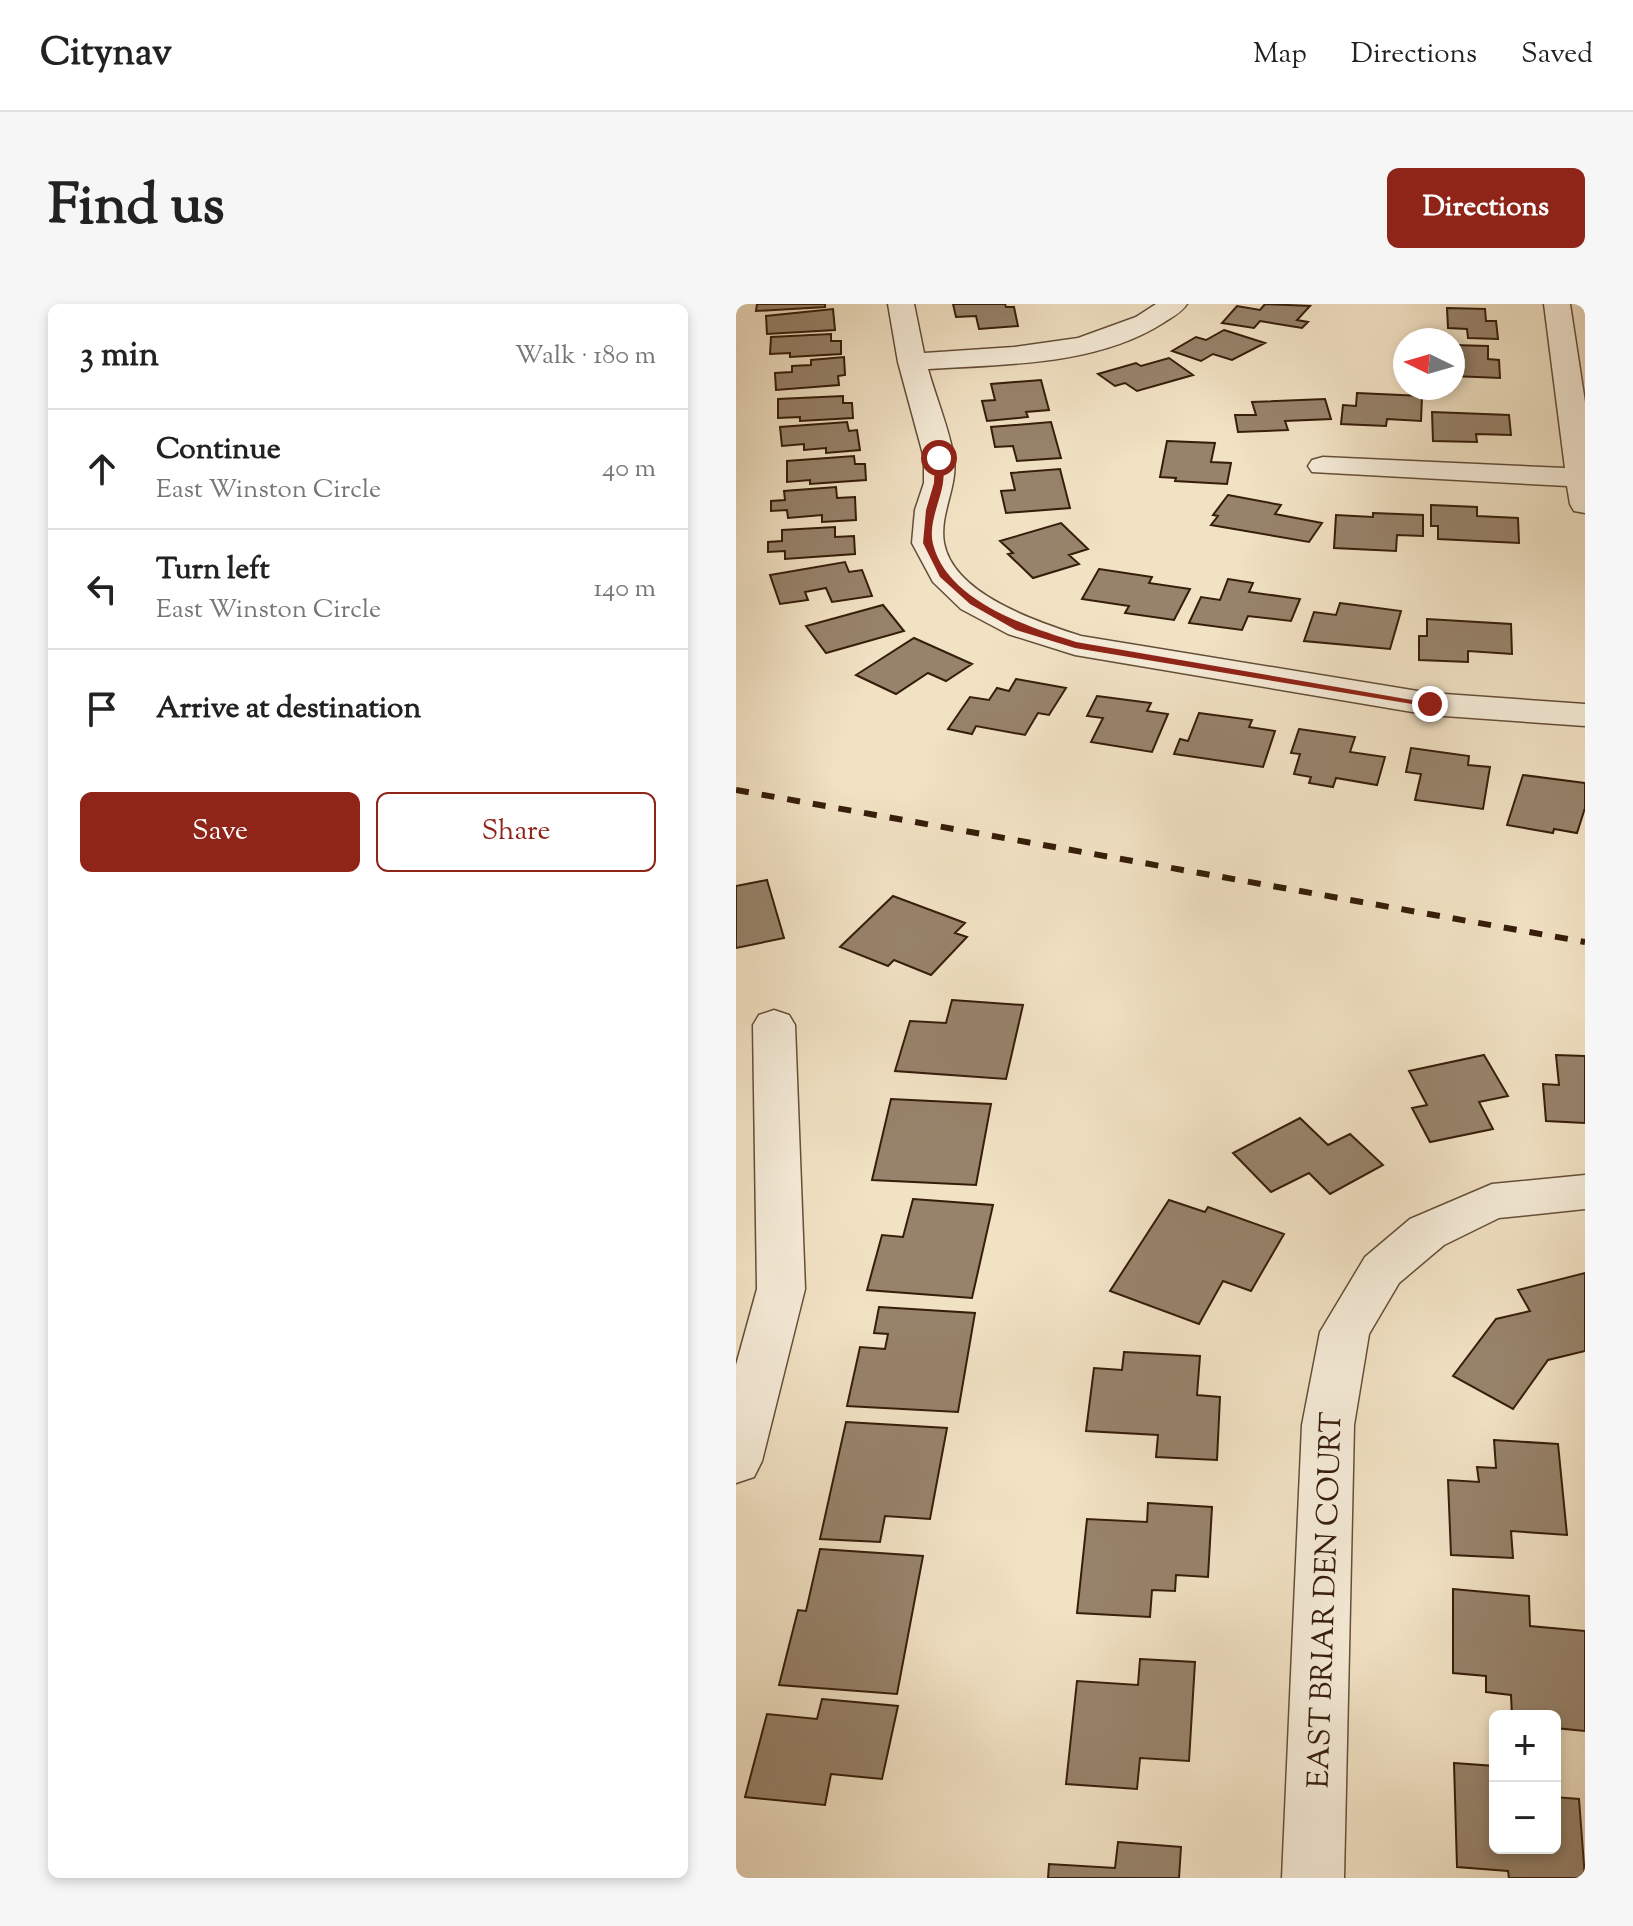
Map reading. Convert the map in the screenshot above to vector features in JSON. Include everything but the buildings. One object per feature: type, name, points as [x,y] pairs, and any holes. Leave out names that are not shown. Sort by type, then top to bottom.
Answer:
[{"type":"street","points":[[901,304],[912,362],[939,458],[939,483],[931,510],[928,543],[944,575],[973,602],[1020,627],[1075,645],[1430,704],[1585,715]]},
{"type":"street","points":[[912,362],[1055,351],[1110,338],[1153,320],[1174,304]]},
{"type":"street","points":[[1323,466],[1584,486],[1557,304]]},
{"type":"street","points":[[736,1461],[781,1289],[774,1025]]},
{"type":"street","name":"EAST BRIAR DEN COURT","points":[[1313,1878],[1328,1425],[1345,1332],[1382,1270],[1427,1232],[1492,1201],[1585,1192]]},
{"type":"railway","points":[[736,790],[1585,942]]},
{"type":"route","points":[[939,458],[939,483],[931,510],[928,543],[944,575],[973,602],[1020,627],[1075,645],[1430,704]]}]
